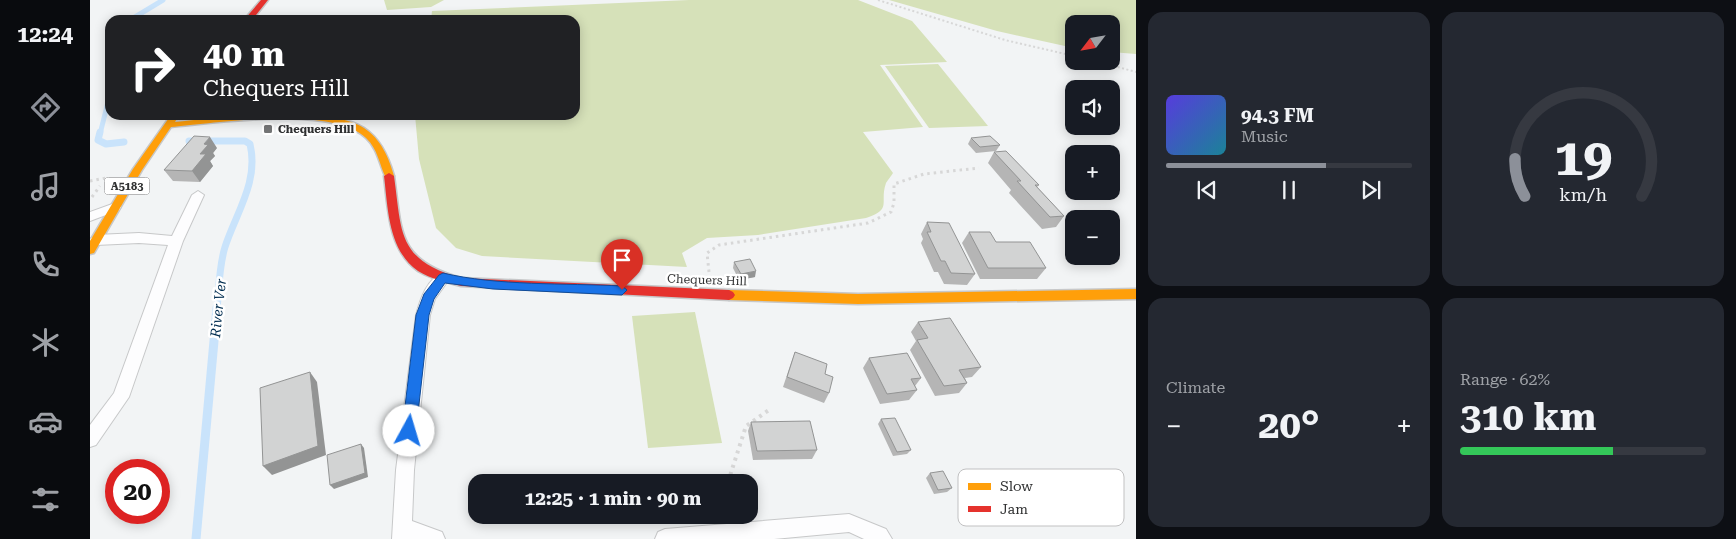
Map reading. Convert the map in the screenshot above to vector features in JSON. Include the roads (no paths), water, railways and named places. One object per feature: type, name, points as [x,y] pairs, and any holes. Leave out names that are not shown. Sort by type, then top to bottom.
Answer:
[{"type":"street","points":[[252,15],[265,0]]},
{"type":"street","name":"A5183","points":[[93,245],[115,207],[172,120]]},
{"type":"street","name":"Chequers Hill","points":[[168,125],[264,120]]},
{"type":"street","name":"Chequers Hill","points":[[325,120],[357,127],[377,144],[390,174],[395,222],[409,258],[427,272],[460,282],[713,295],[858,299],[1136,294]]},
{"type":"lane","points":[[193,123],[196,120]]},
{"type":"lane","points":[[90,439],[121,397],[176,241],[198,195]]},
{"type":"lane","points":[[90,217],[115,207]]},
{"type":"lane","points":[[93,245],[139,238],[176,241]]},
{"type":"lane","points":[[435,539],[402,533],[405,470],[422,315],[428,297],[443,278]]},
{"type":"lane","points":[[665,539],[849,523],[882,539]]},
{"type":"waterway","name":"River Ver","points":[[138,15],[163,0]]},
{"type":"waterway","name":"River Ver","points":[[100,134],[105,114]]},
{"type":"waterway","name":"River Ver","points":[[100,132],[98,140],[106,144],[124,142]]},
{"type":"waterway","name":"River Ver","points":[[189,141],[245,141],[250,144],[252,158],[249,184],[223,254],[217,309]]},
{"type":"waterway","name":"River Ver","points":[[196,539],[217,308]]},
{"type":"place","name":"Chequers Hill","points":[[268,129]]}]
